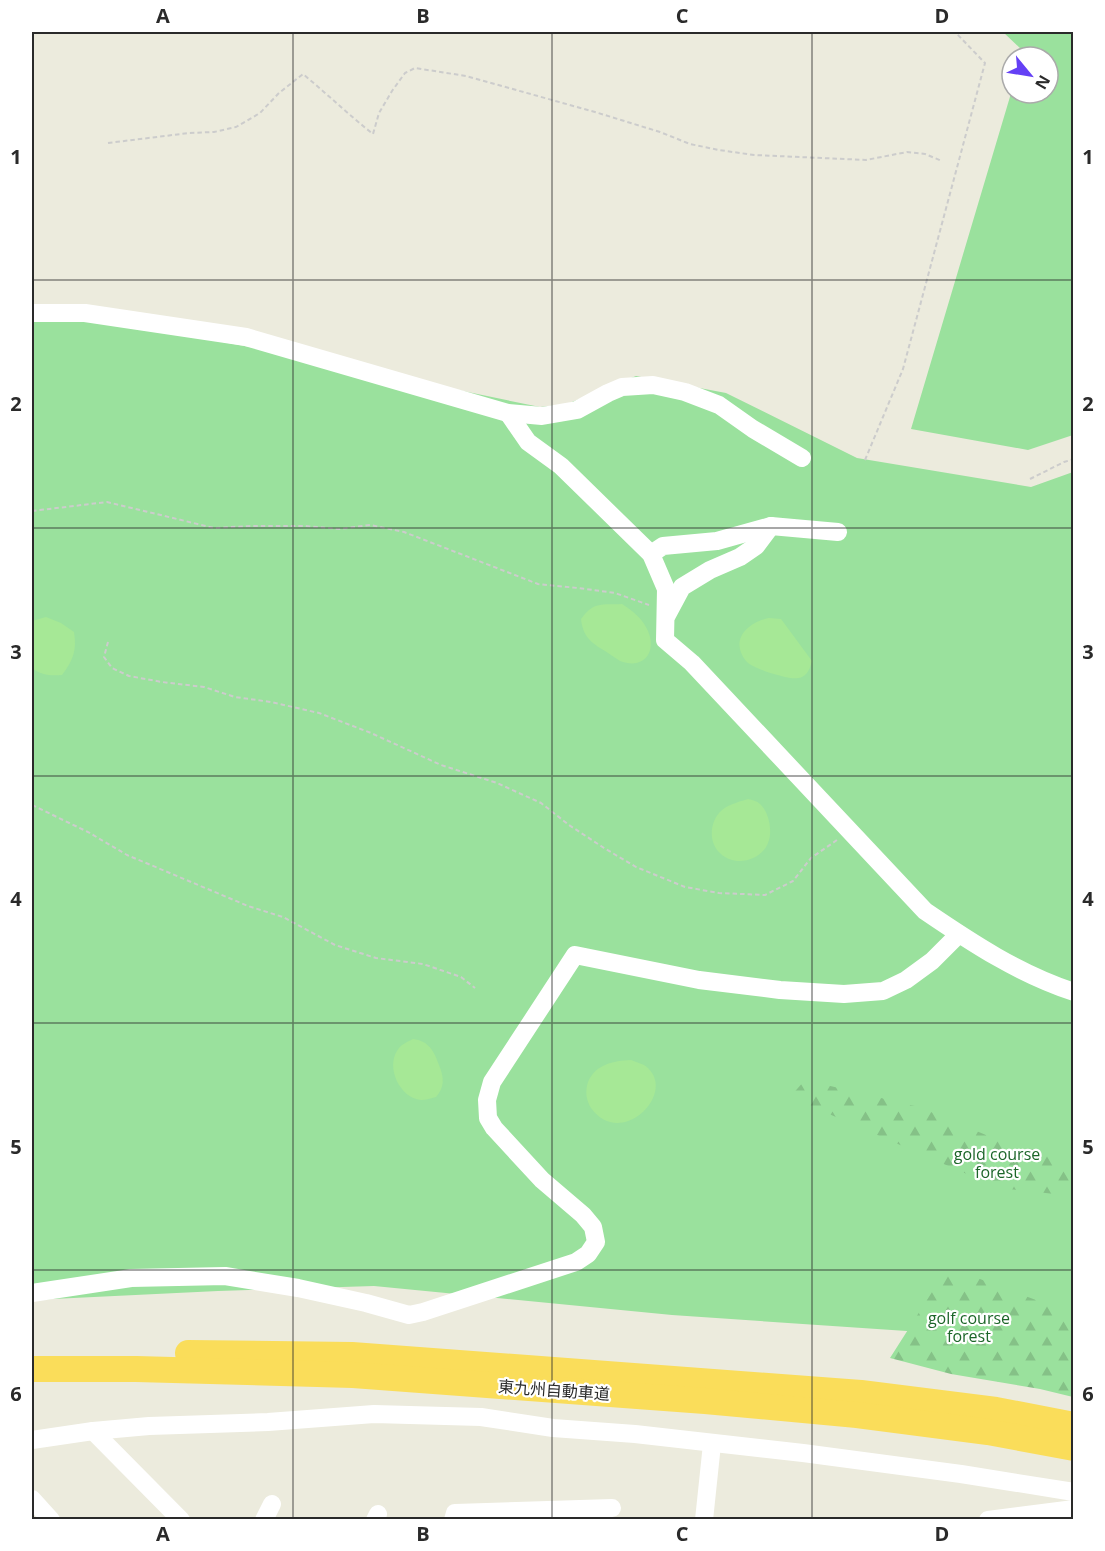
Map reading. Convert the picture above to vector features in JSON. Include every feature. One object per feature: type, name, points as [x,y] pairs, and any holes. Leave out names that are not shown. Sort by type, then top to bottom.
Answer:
[{"type":"highway","name":"東九州自動車道","points":[[32,1351],[352,1355],[861,1393],[996,1410],[1074,1425]]},
{"type":"highway","name":"東九州自動車道","points":[[32,1369],[136,1369],[353,1375],[705,1401],[857,1415],[976,1430],[1074,1448]]},
{"type":"street","points":[[32,313],[85,313],[246,337],[508,413],[542,416],[577,410],[622,387],[653,385],[685,392],[719,405],[753,429],[802,458]]},
{"type":"street","points":[[508,413],[528,442],[561,466],[651,554],[666,589],[665,640],[692,663],[925,911],[1012,967],[1074,992]]},
{"type":"street","points":[[651,554],[663,546],[717,541],[771,526],[838,532]]},
{"type":"street","points":[[664,619],[682,587],[710,570],[740,557],[756,546],[771,526]]},
{"type":"street","points":[[32,1293],[131,1278],[225,1276],[298,1288],[409,1314],[423,1312],[576,1262],[588,1254],[596,1242],[593,1227],[583,1215],[542,1180],[494,1128],[488,1118],[487,1100],[492,1082],[575,955],[699,980],[780,990],[844,994],[883,991],[906,980],[932,961],[960,934]]},
{"type":"street","points":[[32,1440],[149,1426],[268,1422],[384,1414],[481,1418],[553,1428],[635,1434],[894,1464],[1073,1492]]},
{"type":"street","points":[[93,1431],[181,1520]]},
{"type":"street","points":[[704,1520],[712,1444]]},
{"type":"street","points":[[32,1499],[51,1520]]},
{"type":"street","points":[[453,1520],[455,1513],[612,1508]]},
{"type":"street","points":[[988,1520],[1074,1509]]},
{"type":"path","points":[[865,459],[903,369],[985,63],[955,32]]},
{"type":"path","points":[[108,143],[214,132],[236,126],[260,114],[279,93],[303,74],[373,134],[379,113],[392,91],[405,73],[415,68],[466,76],[595,112],[690,144],[719,150],[754,156],[866,160],[907,152],[925,154],[942,161]]},
{"type":"path","points":[[1030,479],[1074,459]]},
{"type":"path","points":[[32,511],[106,502],[214,528],[305,526],[340,529],[370,525],[404,532],[538,584],[615,593],[648,603],[664,619]]},
{"type":"path","points":[[108,642],[104,657],[112,668],[129,676],[204,687],[235,697],[271,702],[319,713],[441,765],[496,783],[542,803],[603,848],[636,867],[686,887],[719,893],[765,896],[793,881],[811,858],[850,832]]},
{"type":"path","points":[[32,805],[88,832],[127,855],[248,906],[283,917],[335,945],[376,958],[423,964],[462,977],[475,988]]},
{"type":"green space","points":[[1003,32],[1073,32],[1073,435],[1028,450],[911,429],[1008,105],[1060,105],[1060,45],[1017,45]]},
{"type":"green space","points":[[85,317],[250,347],[540,407],[567,404],[636,376],[726,393],[857,458],[1031,487],[1073,472],[1073,1349],[1053,1341],[672,1315],[374,1286],[32,1300],[32,319]]},
{"type":"green space","points":[[604,604],[622,604],[640,619],[650,639],[649,652],[642,661],[636,663],[620,661],[595,645],[588,638],[582,625],[581,619],[590,609]]},
{"type":"green space","points":[[46,617],[74,632],[73,655],[62,675],[46,674],[32,668],[32,621]]},
{"type":"green space","points":[[769,618],[781,619],[812,661],[808,671],[802,677],[787,677],[762,670],[749,664],[741,653],[739,646],[743,633],[754,623]]},
{"type":"green space","points":[[748,799],[759,803],[766,812],[770,828],[768,843],[765,849],[754,858],[733,860],[721,854],[714,845],[713,823],[725,808]]},
{"type":"green space","points":[[413,1039],[427,1044],[437,1060],[443,1082],[436,1097],[421,1100],[413,1098],[401,1088],[397,1081],[393,1066],[394,1058],[400,1047]]},
{"type":"green space","points":[[631,1060],[644,1065],[654,1076],[656,1088],[652,1101],[643,1112],[631,1120],[618,1123],[604,1120],[588,1102],[586,1092],[588,1082],[600,1067],[618,1061]]},
{"type":"green space","name":"gold course forest","points":[[805,1080],[919,1107],[1017,1148],[1073,1152],[1073,1196],[999,1188],[790,1097]]},
{"type":"green space","name":"golf course forest","points":[[948,1267],[1073,1314],[1073,1397],[951,1374],[890,1358]]}]
